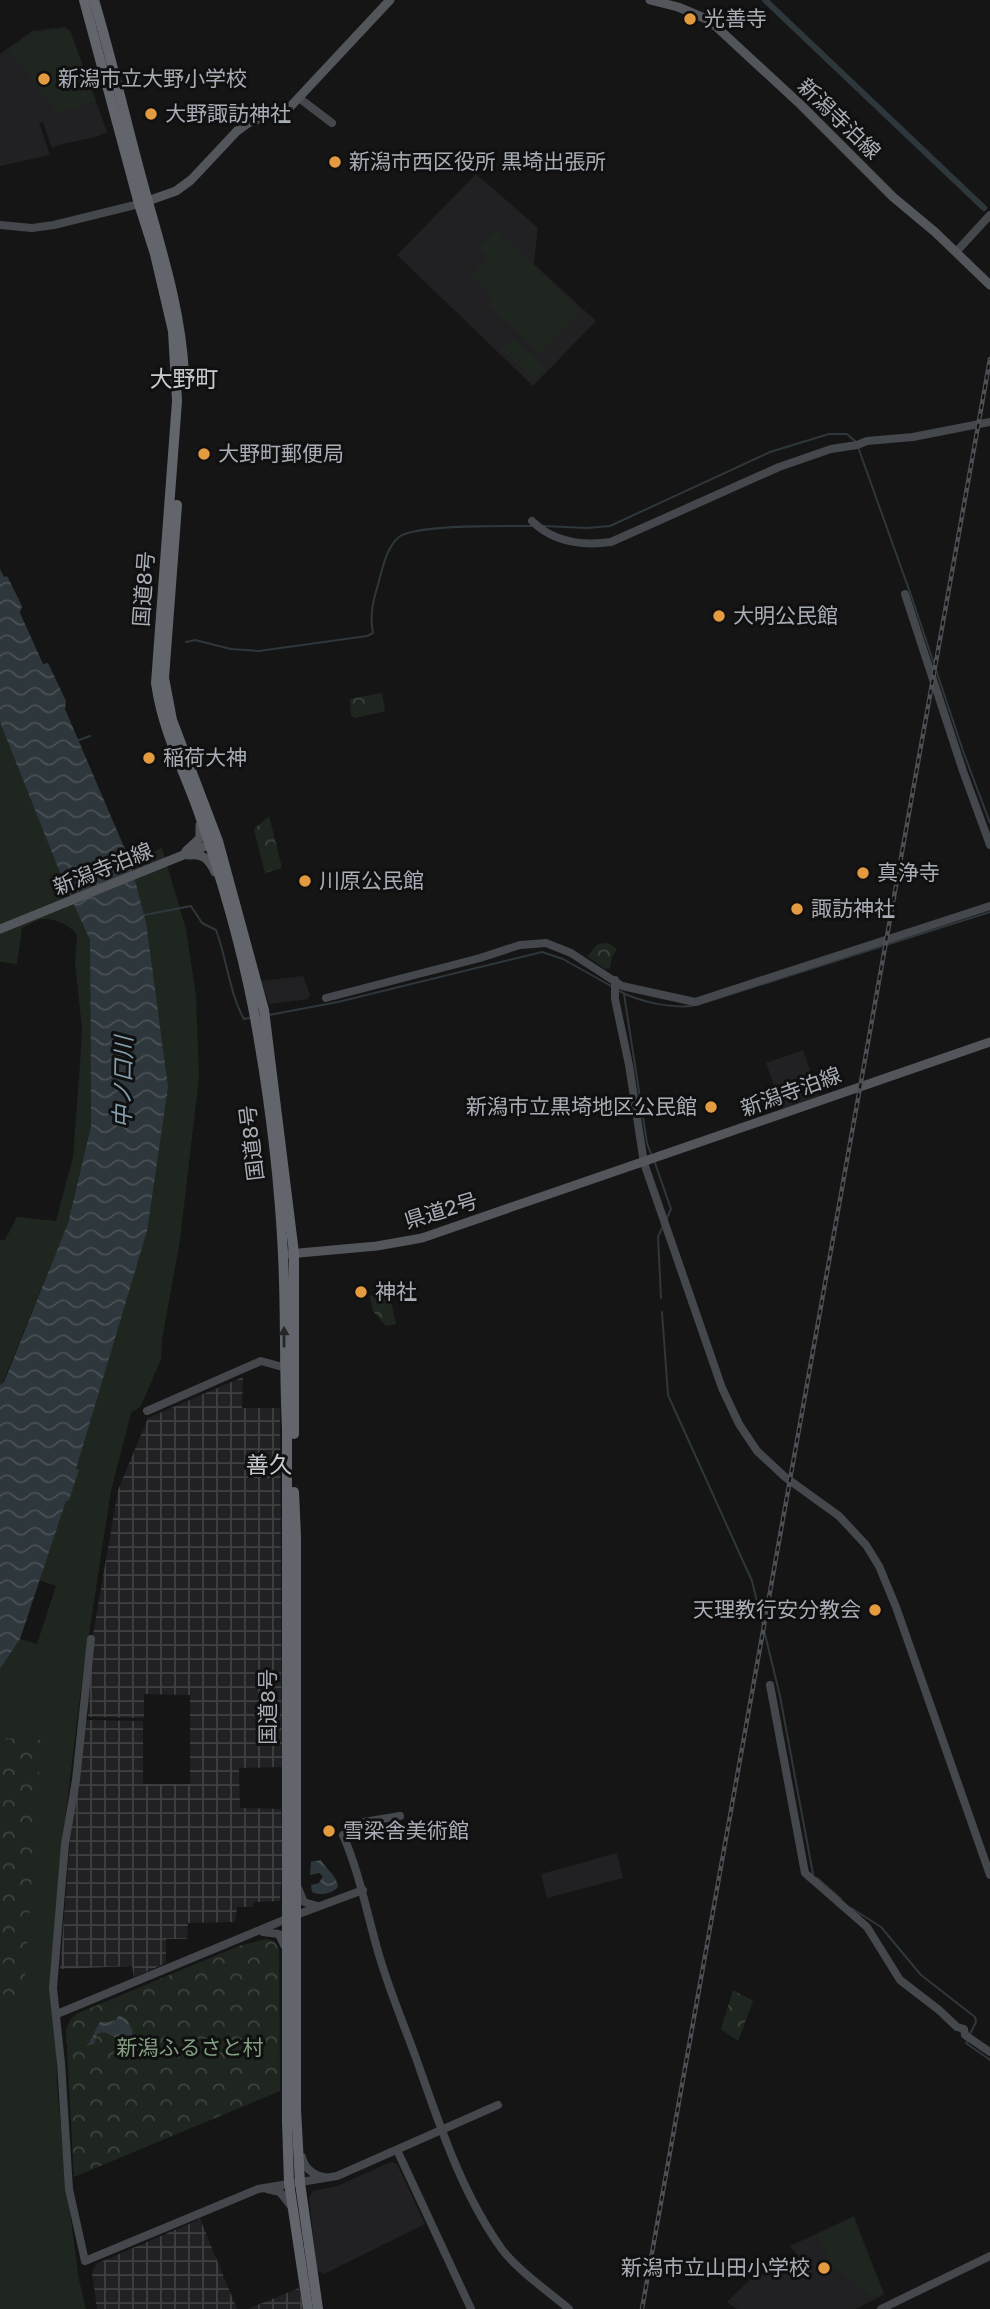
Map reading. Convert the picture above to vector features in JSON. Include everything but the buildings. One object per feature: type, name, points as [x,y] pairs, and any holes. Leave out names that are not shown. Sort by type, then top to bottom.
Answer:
[{"type":"highway","name":"国道8号","points":[[90,3],[168,307],[178,378],[156,683],[164,725],[214,842],[254,1013],[288,1254]]},
{"type":"highway","name":"国道8号","points":[[143,203],[168,269],[179,319],[185,383],[164,678],[172,720],[214,842],[264,1010],[288,1254],[296,1886],[287,1951],[294,2214],[308,2309]]},
{"type":"highway","name":"国道8号","points":[[289,1369],[287,1428],[292,1917],[297,2116],[294,2183],[317,2309]]},
{"type":"main road","points":[[143,203],[176,191],[191,180],[237,131],[248,123],[289,108],[390,0]]},
{"type":"main road","name":"新潟寺泊線","points":[[650,0],[678,7],[709,20],[801,105],[893,197],[990,285]]},
{"type":"main road","points":[[180,856],[200,838],[199,812]]},
{"type":"main road","name":"新潟寺泊線","points":[[0,929],[214,842]]},
{"type":"main road","points":[[180,856],[197,854],[209,860],[225,895]]},
{"type":"main road","name":"新潟寺泊線","points":[[604,1175],[990,1042]]},
{"type":"main road","name":"県道2号","points":[[288,1254],[377,1246],[422,1238],[604,1175]]},
{"type":"street","points":[[299,98],[332,123]]},
{"type":"street","points":[[0,225],[32,228],[54,225],[143,203]]},
{"type":"street","points":[[956,252],[990,215]]},
{"type":"street","points":[[532,521],[537,527],[568,542],[590,545],[611,542],[779,467],[831,449],[867,441],[940,433],[990,422]]},
{"type":"street","points":[[905,594],[990,845]]},
{"type":"street","points":[[326,998],[481,958],[520,945],[546,943],[570,953],[633,990],[695,1002],[705,1001],[990,906]]},
{"type":"street","points":[[615,980],[615,999],[629,1065],[644,1163],[722,1388],[739,1424],[757,1451],[777,1470],[839,1516],[866,1545],[879,1566],[897,1607],[990,1875]]},
{"type":"street","points":[[147,1411],[261,1361],[289,1369]]},
{"type":"street","points":[[91,1639],[76,1780],[65,1844],[53,1988],[69,2189],[85,2261],[242,2194],[262,2188],[330,2178],[498,2105]]},
{"type":"street","points":[[770,1685],[805,1873],[867,1927],[900,1980],[957,2027],[964,2029],[965,2035],[990,2052]]},
{"type":"street","points":[[400,1816],[363,1822],[343,1835],[363,1890],[381,1961],[441,2129],[478,2210],[502,2249],[569,2309]]},
{"type":"street","points":[[296,1886],[304,1902],[321,1906]]},
{"type":"street","points":[[57,2014],[363,1890]]},
{"type":"street","points":[[256,1932],[279,1934],[287,1951]]},
{"type":"street","points":[[297,2116],[304,2164],[317,2176],[330,2178]]},
{"type":"street","points":[[397,2150],[471,2309]]},
{"type":"street","points":[[262,2188],[285,2196],[294,2214]]},
{"type":"street","points":[[881,2309],[990,2256]]},
{"type":"shaded area","name":"新潟市立大野小学校","points":[[65,27],[70,30],[107,132],[52,148],[43,122],[39,123],[50,155],[0,166],[0,54],[32,31]]},
{"type":"shaded area","points":[[476,174],[538,228],[534,264],[596,321],[533,386],[397,255]]},
{"type":"shaded area","points":[[303,976],[310,995],[308,999],[269,1004],[261,981]]},
{"type":"shaded area","points":[[803,1050],[819,1096],[782,1109],[766,1063]]},
{"type":"shaded area","points":[[243,1377],[242,1408],[280,1408],[282,1767],[239,1768],[240,1808],[281,1809],[283,1854],[280,1901],[254,1902],[253,1907],[237,1907],[235,1922],[188,1923],[187,1939],[166,1939],[166,1963],[134,1977],[132,1966],[60,1969],[70,1841],[84,1720],[143,1721],[143,1784],[190,1784],[190,1695],[144,1694],[144,1718],[88,1717],[93,1635],[118,1490],[148,1418]]},
{"type":"shaded area","points":[[617,1853],[623,1878],[547,1898],[541,1874]]},
{"type":"shaded area","points":[[391,2162],[397,2164],[425,2224],[324,2274],[317,2270],[309,2198],[313,2191],[337,2186]]},
{"type":"shaded area","name":"新潟市立山田小学校","points":[[854,2216],[884,2295],[855,2309],[737,2309],[727,2302],[751,2279],[798,2256],[790,2246]]},
{"type":"shaded area","points":[[200,2219],[237,2309],[97,2309],[92,2273],[96,2264]]},
{"type":"shaded area","points":[[299,2288],[303,2309],[248,2309]]},
{"type":"green space","points":[[64,29],[69,31],[96,101],[61,113],[56,112],[10,51],[32,33]]},
{"type":"green space","points":[[497,230],[581,311],[540,354],[489,305],[494,299],[470,276],[489,257],[479,247]]},
{"type":"green space","points":[[513,338],[546,370],[535,381],[502,350]]},
{"type":"green space","points":[[382,693],[385,711],[355,718],[351,715],[350,699]]},
{"type":"green space","points":[[0,722],[64,883],[90,940],[91,1126],[68,1223],[0,1385],[0,1240],[5,1240],[17,1217],[56,1221],[73,1157],[82,1029],[75,962],[77,935],[70,928],[54,920],[36,921],[22,928],[17,964],[0,962]]},
{"type":"green space","points":[[269,816],[282,868],[265,873],[254,829]]},
{"type":"green space","points":[[162,848],[186,929],[196,995],[199,1077],[180,1240],[161,1359],[141,1406],[131,1413],[111,1491],[83,1673],[64,1827],[55,1941],[57,2085],[66,2183],[79,2280],[86,2309],[0,2309],[0,1669],[20,1639],[37,1644],[56,1586],[39,1580],[78,1471],[75,1469],[146,922],[130,861]]},
{"type":"green space","points":[[608,943],[617,949],[610,968],[605,969],[587,956],[598,944]]},
{"type":"green space","points":[[389,1292],[396,1324],[386,1326],[373,1311],[370,1296]]},
{"type":"green space","points":[[6,1738],[41,1740],[24,1995],[0,1994],[0,1791]]},
{"type":"green space","name":"新潟ふるさと村","points":[[266,1939],[274,1941],[279,1949],[280,2091],[74,2177],[66,2029],[71,2019],[76,2014],[239,1946]]},
{"type":"green space","points":[[733,1990],[753,2001],[738,2041],[721,2029]]},
{"type":"green space","points":[[852,2218],[884,2293],[873,2297],[832,2266],[817,2235]]},
{"type":"water","name":"中ノ口川","points":[[0,569],[4,577],[7,576],[22,606],[20,613],[43,664],[48,663],[66,701],[65,709],[130,861],[146,922],[168,1087],[147,1231],[76,1469],[79,1470],[20,1639],[0,1669],[0,1385],[4,1382],[68,1223],[91,1126],[90,940],[64,883],[0,722]]},
{"type":"water","points":[[321,1860],[336,1879],[338,1887],[322,1894],[312,1892],[311,1885],[319,1883],[323,1876],[319,1873],[310,1875],[311,1862]]},
{"type":"water","points":[[119,2015],[127,2020],[132,2035],[120,2039],[101,2033],[97,2034],[94,2044],[86,2046],[100,2022],[115,2022]]},
{"type":"waterway","points":[[765,0],[984,208]]},
{"type":"waterway","points":[[544,526],[610,526],[770,452],[829,434],[847,434],[856,442]]},
{"type":"waterway","points":[[858,447],[990,823]]},
{"type":"waterway","points":[[186,642],[195,640],[231,649],[259,651],[367,636],[373,633],[373,606],[384,563],[388,551],[399,537],[442,528],[532,526]]},
{"type":"waterway","points":[[79,740],[90,736]]},
{"type":"waterway","points":[[144,915],[191,906],[202,923],[216,930],[239,1009],[244,1019],[249,1018]]},
{"type":"waterway","points":[[697,1005],[990,912]]},
{"type":"waterway","points":[[269,1015],[338,1002],[542,952],[563,959],[611,986]]},
{"type":"waterway","points":[[619,991],[655,1003],[692,1006]]},
{"type":"waterway","points":[[624,994],[647,1143],[651,1154]]},
{"type":"waterway","points":[[655,1163],[671,1209],[666,1220]]},
{"type":"waterway","points":[[661,1298],[658,1237],[662,1228]]},
{"type":"waterway","points":[[662,1312],[668,1395],[752,1581],[780,1696],[813,1874]]},
{"type":"waterway","points":[[817,1878],[841,1899]]},
{"type":"waterway","points":[[851,1908],[881,1927],[921,1975],[975,2017],[976,2022],[969,2036]]},
{"type":"waterway","points":[[967,2041],[966,2043],[990,2060]]},
{"type":"railway","points":[[642,2309],[990,359]]},
{"type":"place","name":"光善寺","points":[[690,19]]},
{"type":"place","name":"新潟市立大野小学校","points":[[44,79]]},
{"type":"place","name":"大野諏訪神社","points":[[151,114]]},
{"type":"place","name":"新潟市西区役所 黒埼出張所","points":[[335,162]]},
{"type":"place","name":"大野町郵便局","points":[[204,454]]},
{"type":"place","name":"大明公民館","points":[[719,616]]},
{"type":"place","name":"稲荷大神","points":[[149,758]]},
{"type":"place","name":"真浄寺","points":[[863,873]]},
{"type":"place","name":"川原公民館","points":[[305,881]]},
{"type":"place","name":"諏訪神社","points":[[797,909]]},
{"type":"place","name":"新潟市立黒埼地区公民館","points":[[711,1107]]},
{"type":"place","name":"神社","points":[[361,1292]]},
{"type":"place","name":"天理教行安分教会","points":[[875,1610]]},
{"type":"place","name":"雪梁舎美術館","points":[[329,1831]]},
{"type":"place","name":"新潟市立山田小学校","points":[[824,2268]]},
{"type":"district","name":"大野町","points":[[184,379]]},
{"type":"district","name":"善久","points":[[269,1465]]}]
